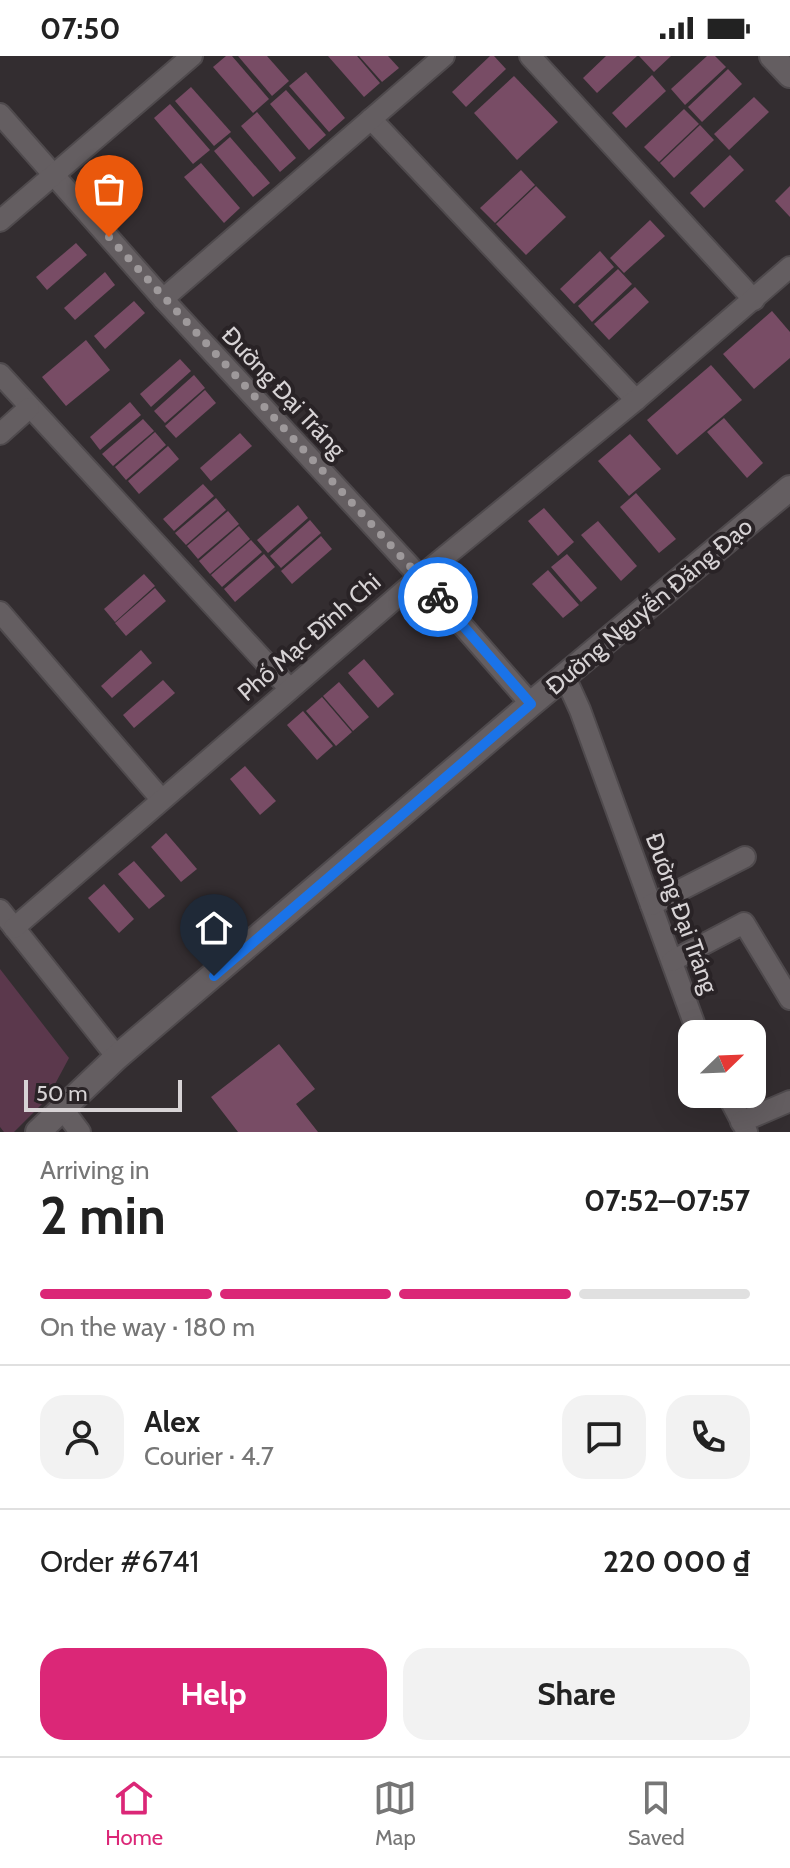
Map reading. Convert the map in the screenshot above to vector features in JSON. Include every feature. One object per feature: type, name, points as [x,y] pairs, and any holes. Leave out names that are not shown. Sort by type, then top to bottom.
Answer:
[{"type":"main road","points":[[772,56],[790,75]]},
{"type":"main road","name":"Đường Nguyễn Đăng Đạo","points":[[38,1132],[117,1057],[790,488]]},
{"type":"street","points":[[0,221],[192,56]]},
{"type":"street","points":[[163,299],[444,56]]},
{"type":"street","points":[[530,56],[754,300]]},
{"type":"street","name":"Đường Đại Tráng","points":[[0,114],[163,299],[420,577],[531,704]]},
{"type":"street","points":[[371,119],[636,400]]},
{"type":"street","name":"Phố Mạc Đĩnh Chi","points":[[14,928],[289,688],[636,400],[790,267]]},
{"type":"street","points":[[0,374],[289,688]]},
{"type":"street","points":[[0,434],[29,408]]},
{"type":"street","points":[[0,612],[161,799]]},
{"type":"street","name":"Đường Đại Tráng","points":[[565,677],[580,710],[693,1020]]},
{"type":"street","points":[[651,905],[745,857]]},
{"type":"street","points":[[0,910],[117,1057]]},
{"type":"street","points":[[672,961],[744,923],[790,999]]},
{"type":"street","points":[[734,1108],[744,1127],[790,1101]]},
{"type":"street","points":[[62,1108],[80,1132]]},
{"type":"shaded area","points":[[0,969],[69,1058],[47,1099],[14,1132],[4,1132],[0,1127]]},
{"type":"building","points":[[226,56],[232,56],[269,99],[253,113],[213,67]]},
{"type":"building","points":[[238,56],[267,56],[289,81],[272,96]]},
{"type":"building","points":[[328,56],[357,56],[380,83],[364,97]]},
{"type":"building","points":[[359,56],[388,56],[399,68],[382,82]]},
{"type":"building","points":[[490,56],[494,56],[506,69],[466,107],[452,92]]},
{"type":"building","points":[[606,56],[637,56],[597,93],[583,78]]},
{"type":"building","points":[[639,56],[671,56],[654,72]]},
{"type":"building","points":[[707,56],[715,56],[726,67],[685,105],[671,89]]},
{"type":"building","points":[[728,69],[742,84],[702,122],[688,107]]},
{"type":"building","points":[[306,72],[345,118],[329,132],[289,86]]},
{"type":"building","points":[[652,75],[666,91],[626,128],[612,113]]},
{"type":"building","points":[[514,76],[558,122],[517,160],[474,113]]},
{"type":"building","points":[[191,87],[231,132],[214,146],[175,101]]},
{"type":"building","points":[[286,90],[326,135],[309,150],[270,104]]},
{"type":"building","points":[[754,97],[769,112],[729,150],[714,134]]},
{"type":"building","points":[[170,104],[210,150],[193,164],[154,118]]},
{"type":"building","points":[[684,109],[699,124],[659,162],[644,147]]},
{"type":"building","points":[[257,112],[296,158],[280,172],[241,126]]},
{"type":"building","points":[[700,125],[714,140],[674,178],[660,163]]},
{"type":"building","points":[[230,137],[270,183],[253,197],[214,151]]},
{"type":"building","points":[[730,155],[744,170],[704,208],[690,193]]},
{"type":"building","points":[[201,163],[240,208],[224,223],[184,177]]},
{"type":"building","points":[[521,170],[535,185],[495,223],[480,208]]},
{"type":"building","points":[[536,186],[566,217],[526,255],[496,224]]},
{"type":"building","points":[[790,186],[790,217],[775,201]]},
{"type":"building","points":[[650,220],[665,236],[624,273],[610,258]]},
{"type":"building","points":[[76,243],[87,255],[47,290],[36,277]]},
{"type":"building","points":[[600,251],[614,267],[574,304],[560,289]]},
{"type":"building","points":[[618,269],[632,284],[592,322],[578,306]]},
{"type":"building","points":[[105,272],[115,285],[75,320],[64,308]]},
{"type":"building","points":[[635,287],[649,302],[609,340],[594,324]]},
{"type":"building","points":[[134,301],[145,313],[105,349],[94,336]]},
{"type":"building","points":[[772,311],[790,332],[790,358],[754,389],[723,354]]},
{"type":"building","points":[[86,340],[110,370],[66,406],[42,377]]},
{"type":"building","points":[[180,359],[191,371],[151,407],[140,394]]},
{"type":"building","points":[[711,365],[742,400],[677,455],[647,420]]},
{"type":"building","points":[[194,375],[205,388],[165,423],[154,411]]},
{"type":"building","points":[[205,390],[216,403],[176,438],[165,426]]},
{"type":"building","points":[[130,402],[141,415],[100,450],[90,437]]},
{"type":"building","points":[[724,418],[763,463],[747,478],[707,432]]},
{"type":"building","points":[[143,419],[154,431],[113,466],[102,454]]},
{"type":"building","points":[[155,432],[166,445],[126,480],[115,467]]},
{"type":"building","points":[[240,433],[252,446],[211,481],[200,468]]},
{"type":"building","points":[[630,434],[661,469],[629,496],[598,461]]},
{"type":"building","points":[[168,446],[179,459],[139,494],[128,481]]},
{"type":"building","points":[[203,484],[214,496],[174,531],[163,519]]},
{"type":"building","points":[[636,493],[676,539],[659,553],[620,507]]},
{"type":"building","points":[[216,498],[226,510],[186,545],[175,533]]},
{"type":"building","points":[[298,505],[308,518],[268,553],[257,540]]},
{"type":"building","points":[[544,508],[574,542],[558,556],[528,521]]},
{"type":"building","points":[[228,511],[239,524],[198,559],[187,546]]},
{"type":"building","points":[[310,520],[321,533],[281,568],[270,556]]},
{"type":"building","points":[[598,521],[637,566],[621,581],[581,535]]},
{"type":"building","points":[[239,526],[250,539],[210,574],[199,561]]},
{"type":"building","points":[[321,536],[332,549],[292,584],[281,571]]},
{"type":"building","points":[[251,540],[262,552],[222,587],[211,575]]},
{"type":"building","points":[[264,554],[275,567],[235,602],[224,589]]},
{"type":"building","points":[[567,554],[597,588],[581,602],[551,567]]},
{"type":"building","points":[[548,570],[579,605],[563,618],[532,584]]},
{"type":"building","points":[[144,574],[155,586],[115,622],[104,609]]},
{"type":"building","points":[[155,588],[166,601],[126,636],[115,623]]},
{"type":"building","points":[[141,650],[152,663],[112,698],[101,686]]},
{"type":"building","points":[[364,659],[394,694],[378,708],[348,673]]},
{"type":"building","points":[[163,680],[175,693],[134,728],[123,715]]},
{"type":"building","points":[[339,682],[369,717],[353,731],[323,696]]},
{"type":"building","points":[[322,697],[352,732],[336,746],[306,711]]},
{"type":"building","points":[[303,711],[333,746],[317,760],[287,725]]},
{"type":"building","points":[[245,766],[276,801],[260,815],[230,779]]},
{"type":"building","points":[[166,833],[197,869],[181,882],[151,847]]},
{"type":"building","points":[[134,861],[165,896],[149,909],[118,874]]},
{"type":"building","points":[[104,884],[134,919],[119,933],[88,898]]},
{"type":"building","points":[[279,1044],[315,1089],[296,1104],[318,1132],[238,1132],[211,1097]]},
{"type":"way so far","points":[[109,237],[438,597]]},
{"type":"route","points":[[214,976],[531,704],[438,597]]}]
